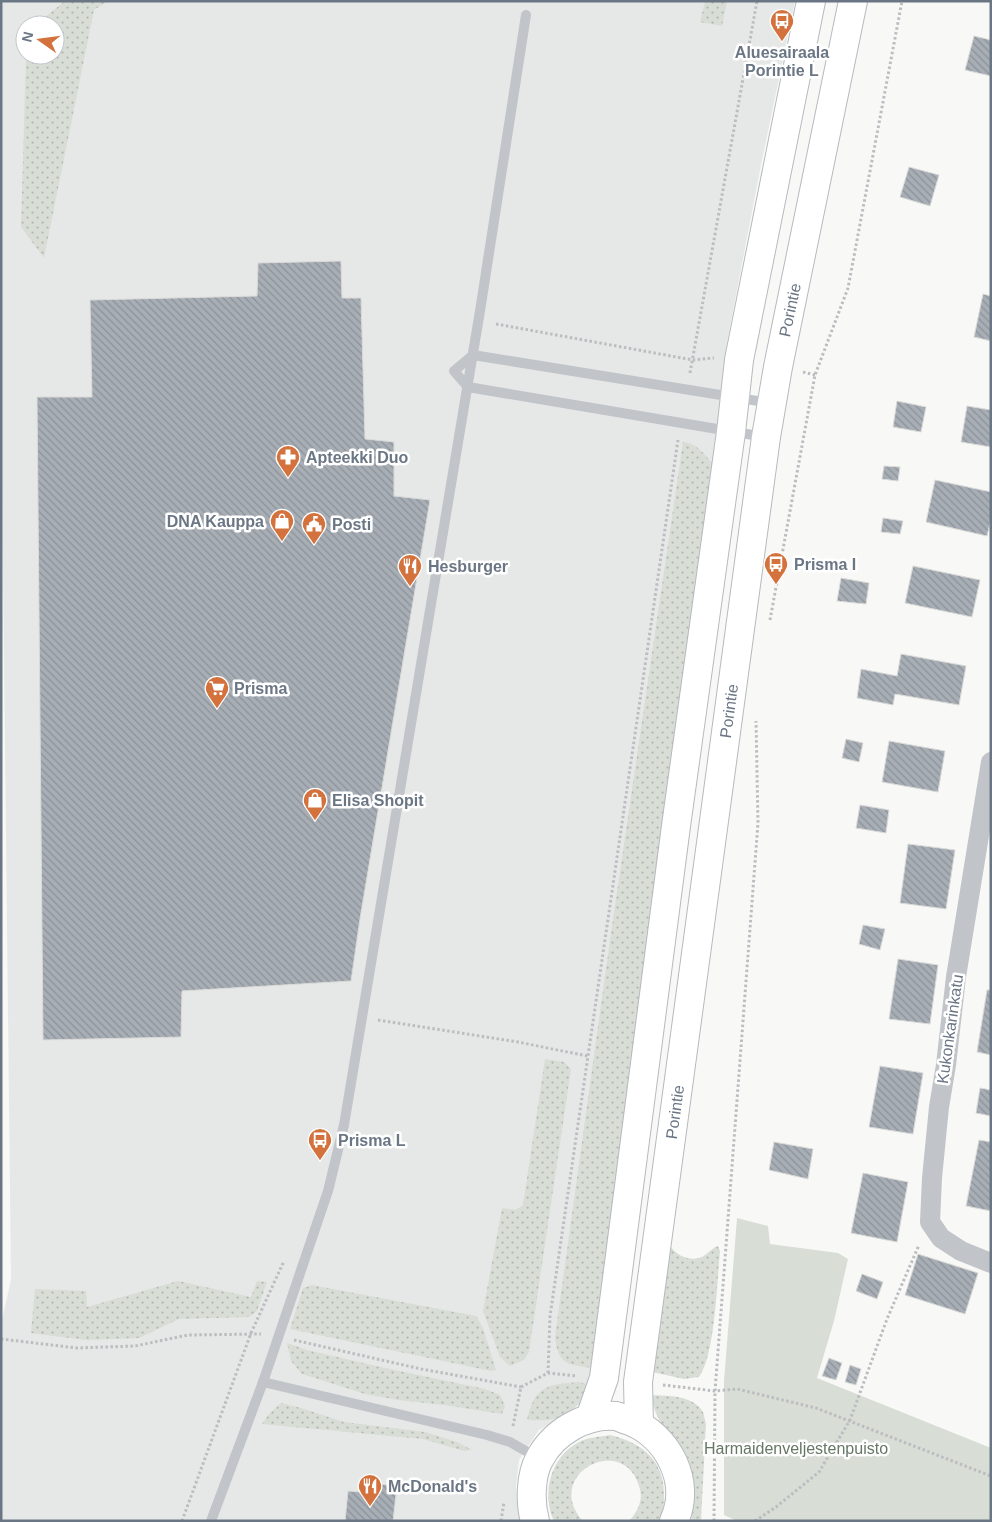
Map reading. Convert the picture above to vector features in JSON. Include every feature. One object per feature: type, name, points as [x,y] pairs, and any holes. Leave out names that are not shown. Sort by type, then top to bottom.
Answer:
[{"type":"main road","points":[[590,1418],[604,1378],[676,826],[731,432],[739,360],[811,1]]},
{"type":"main road","name":"Porintie","points":[[639,1425],[638,1382],[766,437],[771,404],[853,1]]},
{"type":"main road","points":[[535,1521],[532,1508],[532,1485],[539,1458],[555,1438],[571,1426],[590,1418],[616,1416],[639,1425],[660,1441],[675,1464],[680,1489],[678,1514],[674,1521]]},
{"type":"street","name":"Kukonkarinkatu","points":[[930,1222],[939,1107],[958,962],[991,762]]},
{"type":"street","points":[[930,1222],[940,1238],[962,1251],[991,1263]]},
{"type":"lane","points":[[212,1521],[263,1382],[328,1191],[344,1125],[468,387],[526,15]]},
{"type":"lane","points":[[766,437],[468,387],[454,370],[473,355],[771,404]]},
{"type":"lane","points":[[263,1382],[487,1435],[510,1442],[539,1458]]},
{"type":"path","points":[[687,389],[757,1]]},
{"type":"path","points":[[769,623],[815,375],[848,288],[902,1]]},
{"type":"path","points":[[478,321],[693,360]]},
{"type":"path","points":[[548,1373],[550,1316],[681,423]]},
{"type":"path","points":[[714,1521],[716,1391],[758,823],[756,712]]},
{"type":"path","points":[[362,1018],[518,1042],[587,1056]]},
{"type":"path","points":[[755,1521],[776,1507],[819,1472],[850,1420],[887,1318],[930,1222]]},
{"type":"path","points":[[182,1521],[251,1333],[284,1261]]},
{"type":"path","points":[[716,1391],[737,1389],[816,1408],[991,1476]]},
{"type":"shaded area","points":[[1,1],[795,1],[727,342],[713,480],[591,1385],[578,1405],[561,1418],[539,1430],[519,1460],[516,1487],[520,1513],[519,1521],[1,1521],[1,1324],[11,1280],[1,394]]},
{"type":"green space","points":[[65,1],[108,1],[94,10],[44,258],[21,227],[26,65],[65,65],[65,15],[48,15]]},
{"type":"green space","points":[[705,1],[727,1],[722,26],[700,22]]},
{"type":"green space","points":[[683,442],[696,447],[713,464],[594,1368],[577,1366],[566,1362],[559,1353],[555,1337],[611,933]]},
{"type":"green space","points":[[545,1059],[564,1062],[571,1069],[529,1352],[524,1360],[510,1366],[500,1357],[483,1311],[502,1208],[516,1210],[523,1205]]},
{"type":"green space","name":"Harmaidenveljestenpuisto","points":[[737,1218],[768,1226],[770,1244],[838,1253],[848,1259],[834,1321],[817,1378],[991,1448],[991,1521],[737,1521],[724,1515],[724,1381]]},
{"type":"green space","points":[[718,1246],[720,1251],[712,1336],[709,1353],[699,1377],[684,1379],[652,1372],[666,1249],[671,1247],[678,1254],[686,1258],[696,1259]]},
{"type":"green space","points":[[178,1281],[251,1297],[257,1281],[267,1282],[257,1311],[249,1317],[179,1319],[139,1338],[86,1340],[31,1333],[35,1289],[86,1291],[87,1307]]},
{"type":"green space","points":[[312,1285],[476,1316],[483,1328],[496,1370],[491,1371],[290,1329],[303,1288]]},
{"type":"green space","points":[[287,1343],[307,1350],[485,1389],[500,1395],[505,1406],[502,1414],[365,1394],[302,1374],[291,1361]]},
{"type":"green space","points":[[579,1382],[591,1385],[579,1404],[572,1410],[565,1415],[549,1420],[527,1420],[534,1400],[544,1389],[558,1384]]},
{"type":"green space","points":[[651,1395],[687,1399],[699,1406],[703,1412],[706,1424],[701,1521],[691,1521],[694,1488],[692,1471],[686,1455],[661,1422],[653,1406]]},
{"type":"green space","points":[[281,1403],[344,1422],[425,1432],[457,1442],[472,1450],[464,1451],[423,1439],[262,1424],[269,1414]]},
{"type":"green space","points":[[610,1435],[632,1442],[649,1454],[655,1462],[663,1482],[664,1505],[660,1518],[658,1521],[629,1521],[639,1505],[641,1496],[639,1486],[630,1470],[618,1462],[603,1461],[590,1466],[578,1475],[572,1488],[573,1504],[583,1521],[554,1521],[548,1499],[549,1487],[551,1476],[561,1456],[569,1448],[583,1440]]},
{"type":"building","points":[[974,36],[991,40],[991,76],[965,70]]},
{"type":"building","points":[[909,167],[939,175],[930,206],[900,197]]},
{"type":"building","name":"Prisma","points":[[341,261],[342,298],[361,298],[365,439],[394,442],[394,496],[430,500],[351,981],[182,991],[181,1037],[43,1040],[37,397],[92,397],[90,300],[257,296],[258,263]]},
{"type":"building","points":[[983,294],[991,296],[991,341],[974,337]]},
{"type":"building","points":[[897,401],[926,407],[921,432],[893,427]]},
{"type":"building","points":[[967,406],[991,410],[991,447],[961,442]]},
{"type":"building","points":[[884,466],[900,467],[898,481],[882,479]]},
{"type":"building","points":[[935,480],[991,492],[991,519],[987,536],[926,522]]},
{"type":"building","points":[[883,518],[903,521],[900,534],[881,532]]},
{"type":"building","points":[[913,566],[980,580],[972,617],[905,603]]},
{"type":"building","points":[[841,578],[869,583],[866,604],[837,601]]},
{"type":"building","points":[[901,654],[966,666],[959,705],[895,694],[893,705],[857,698],[861,669],[897,676]]},
{"type":"building","points":[[846,739],[863,743],[859,762],[842,758]]},
{"type":"building","points":[[889,741],[945,751],[938,792],[882,782]]},
{"type":"building","points":[[860,805],[889,810],[886,833],[856,828]]},
{"type":"building","points":[[908,844],[955,850],[946,909],[900,903]]},
{"type":"building","points":[[863,925],[885,929],[880,950],[859,944]]},
{"type":"building","points":[[898,959],[938,965],[930,1024],[889,1019]]},
{"type":"building","points":[[987,990],[991,990],[991,1055],[977,1052]]},
{"type":"building","points":[[880,1066],[923,1073],[913,1134],[869,1127]]},
{"type":"building","points":[[980,1088],[991,1090],[991,1116],[976,1113]]},
{"type":"building","points":[[979,1140],[991,1142],[991,1211],[966,1206]]},
{"type":"building","points":[[774,1142],[813,1149],[808,1179],[769,1170]]},
{"type":"building","points":[[863,1173],[908,1182],[897,1242],[851,1233]]},
{"type":"building","points":[[918,1254],[978,1273],[965,1314],[905,1295]]},
{"type":"building","points":[[862,1274],[883,1282],[877,1299],[856,1291]]},
{"type":"building","points":[[829,1358],[842,1363],[836,1380],[822,1376]]},
{"type":"building","points":[[850,1365],[861,1369],[856,1385],[845,1382]]},
{"type":"building","name":"McDonald's","points":[[362,1482],[397,1486],[393,1521],[345,1521],[348,1491],[361,1492]]},
{"type":"place","name":"Aluesairaala Porintie L","points":[[782,42]]},
{"type":"place","name":"Apteekki Duo","points":[[288,478]]},
{"type":"place","name":"DNA Kauppa","points":[[282,542]]},
{"type":"place","name":"Posti","points":[[314,545]]},
{"type":"place","name":"Prisma I","points":[[776,585]]},
{"type":"place","name":"Hesburger","points":[[410,587]]},
{"type":"place","name":"Prisma","points":[[217,709]]},
{"type":"place","name":"Elisa Shopit","points":[[315,821]]},
{"type":"place","name":"Prisma L","points":[[320,1161]]},
{"type":"place","name":"McDonald's","points":[[370,1507]]}]
